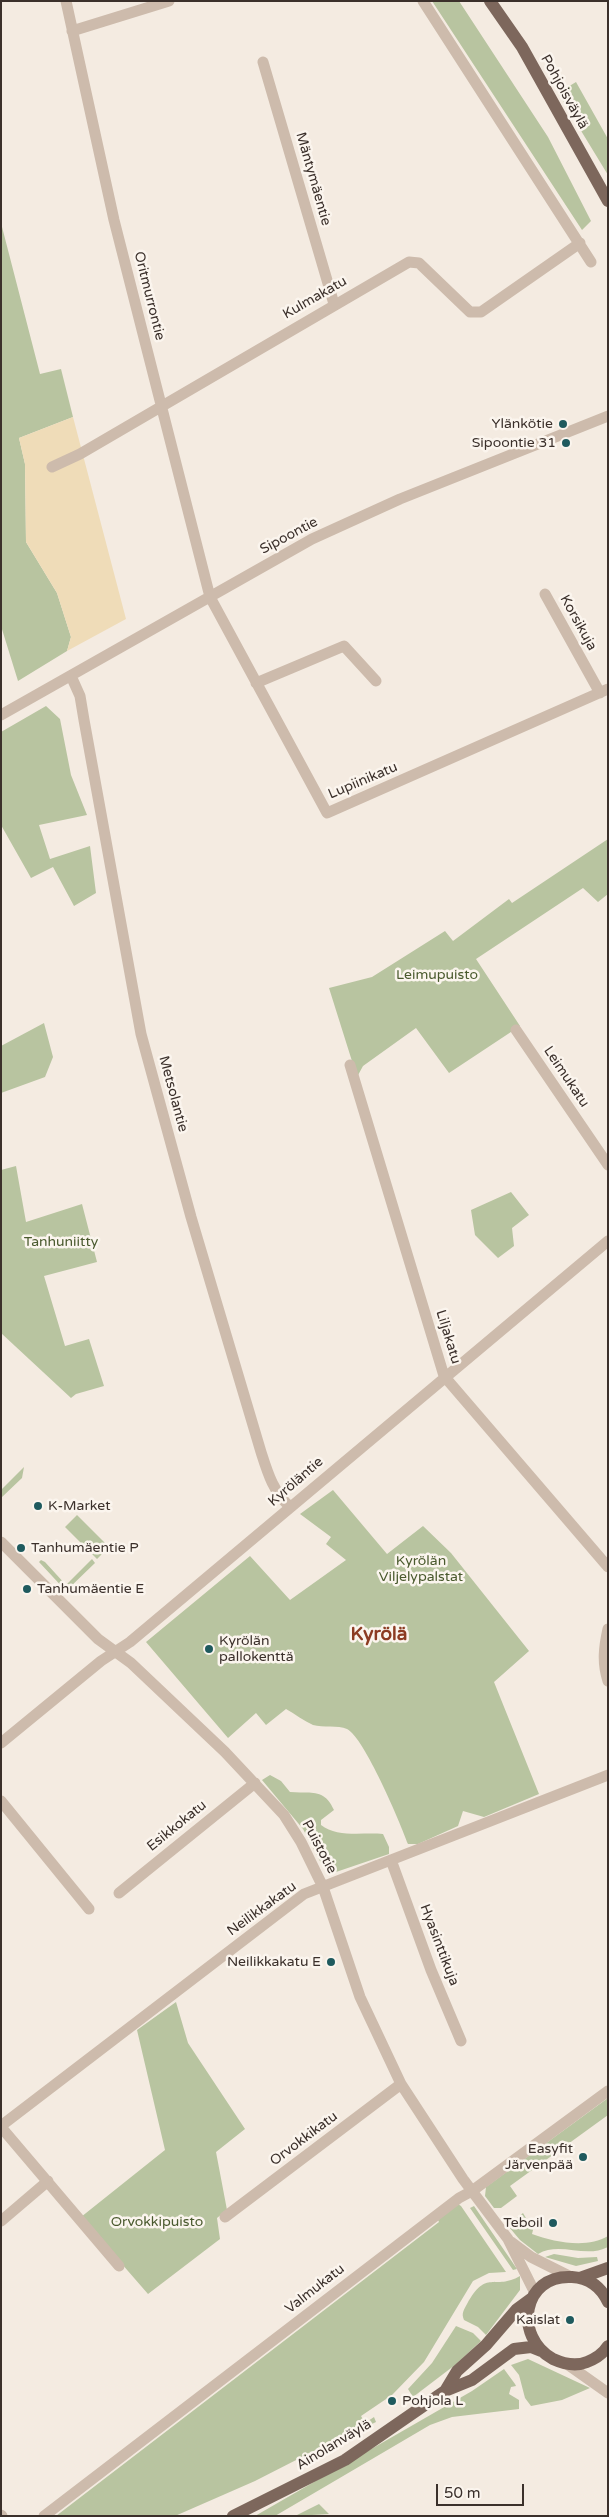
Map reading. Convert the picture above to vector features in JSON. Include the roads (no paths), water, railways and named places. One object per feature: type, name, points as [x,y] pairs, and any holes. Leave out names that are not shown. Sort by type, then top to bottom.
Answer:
[{"type":"main road","name":"Pohjoisväylä","points":[[490,1],[522,47],[608,201]]},
{"type":"main road","points":[[576,2277],[608,2268]]},
{"type":"main road","points":[[576,2277],[597,2286],[608,2302]]},
{"type":"main road","name":"Ainolanväylä","points":[[445,2390],[457,2371],[486,2345],[517,2309],[544,2284],[560,2278],[576,2277]]},
{"type":"main road","points":[[533,2295],[528,2321],[530,2335],[541,2350],[567,2364],[582,2364],[607,2350]]},
{"type":"main road","name":"Ainolanväylä","points":[[233,2516],[345,2460],[445,2390],[472,2380],[514,2349],[531,2347],[541,2350]]},
{"type":"street","name":"Oritmurrontie","points":[[66,1],[114,220],[210,597]]},
{"type":"street","points":[[72,31],[169,1]]},
{"type":"street","points":[[422,1],[591,262]]},
{"type":"street","name":"Mäntymäentie","points":[[263,62],[334,304]]},
{"type":"street","name":"Kulmakatu","points":[[52,467],[80,454],[334,304],[409,262],[419,263],[470,312],[481,312],[580,243]]},
{"type":"street","name":"Sipoontie","points":[[1,715],[330,531],[400,499],[608,416]]},
{"type":"street","name":"Korsikuja","points":[[545,594],[604,691]]},
{"type":"street","name":"Lupiinikatu","points":[[210,597],[327,813],[604,691]]},
{"type":"street","points":[[256,683],[344,646],[376,681]]},
{"type":"street","name":"Metsolantie","points":[[70,676],[80,696],[144,1045],[191,1217],[261,1452],[270,1480],[279,1497],[290,1507]]},
{"type":"street","name":"Leimukatu","points":[[516,1030],[608,1165]]},
{"type":"street","name":"Liljakatu","points":[[350,1066],[444,1376],[608,1567]]},
{"type":"street","name":"Kyröläntie","points":[[1,1743],[100,1661],[115,1652],[608,1241]]},
{"type":"street","name":"Puistotie","points":[[1,1542],[115,1652],[138,1670],[255,1783],[284,1815],[301,1842],[323,1887],[360,1997],[401,2084],[472,2191],[508,2239],[533,2295]]},
{"type":"street","points":[[608,1629],[603,1656],[604,1670],[608,1681]]},
{"type":"street","name":"Neilikkakatu","points":[[1,2126],[304,1894],[608,1775]]},
{"type":"street","name":"Esikkokatu","points":[[119,1893],[255,1783]]},
{"type":"street","points":[[1,1801],[89,1909]]},
{"type":"street","name":"Hyasinttikuja","points":[[391,1860],[431,1970],[462,2041]]},
{"type":"street","name":"Orvokkikatu","points":[[225,2217],[401,2084]]},
{"type":"street","name":"Valmukatu","points":[[44,2516],[459,2198],[472,2191],[608,2091]]},
{"type":"street","points":[[1,2126],[119,2266]]},
{"type":"street","points":[[1,2221],[48,2182]]},
{"type":"street","name":"Puistotie","points":[[508,2239],[530,2257],[576,2277]]},
{"type":"street","points":[[567,2364],[608,2393]]},
{"type":"place","name":"Ylänkötie","points":[[563,424]]},
{"type":"place","name":"Sipoontie 31","points":[[566,443]]},
{"type":"place","name":"K-Market","points":[[38,1506]]},
{"type":"place","name":"Tanhumäentie P","points":[[21,1548]]},
{"type":"place","name":"Tanhumäentie E","points":[[27,1589]]},
{"type":"place","name":"Kyrölän pallokenttä","points":[[209,1649]]},
{"type":"place","name":"Neilikkakatu E","points":[[331,1962]]},
{"type":"place","name":"Easyfit Järvenpää","points":[[583,2157]]},
{"type":"place","name":"Teboil","points":[[553,2223]]},
{"type":"place","name":"Kaislat","points":[[570,2320]]},
{"type":"place","name":"Pohjola L","points":[[392,2401]]},
{"type":"district","name":"Kyrölä","points":[[379,1635]]},
{"type":"park label","name":"Leimupuisto","points":[[437,975]]},
{"type":"park label","name":"Tanhuniitty","points":[[61,1242]]},
{"type":"park label","name":"Kyrölän Viljelypalstat","points":[[421,1569]]},
{"type":"park label","name":"Orvokkipuisto","points":[[157,2222]]}]
